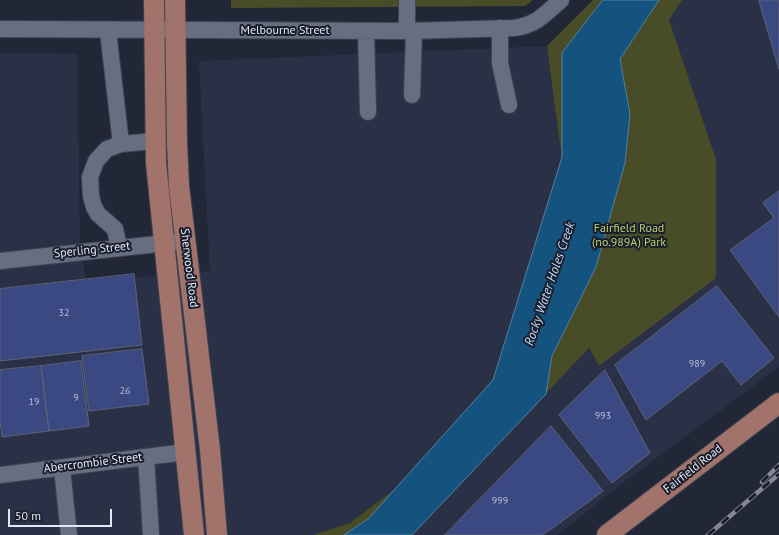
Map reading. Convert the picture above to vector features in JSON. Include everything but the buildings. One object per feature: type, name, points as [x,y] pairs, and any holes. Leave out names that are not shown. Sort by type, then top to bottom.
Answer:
[{"type":"main road","name":"Sherwood Road","points":[[154,0],[156,163],[194,535]]},
{"type":"main road","name":"Sherwood Road","points":[[175,0],[179,186],[200,357],[217,535]]},
{"type":"main road","name":"Fairfield Road","points":[[607,535],[779,403]]},
{"type":"street","points":[[407,0],[410,31],[412,95]]},
{"type":"street","name":"Melbourne Street","points":[[0,29],[108,31],[410,31],[500,28],[526,26],[538,20],[561,0]]},
{"type":"street","points":[[500,28],[500,63],[509,104]]},
{"type":"street","points":[[108,31],[121,144]]},
{"type":"street","points":[[366,31],[368,112]]},
{"type":"street","points":[[119,247],[115,229],[98,214],[94,207],[90,196],[90,177],[96,161],[106,150],[121,144],[155,141]]},
{"type":"street","name":"Sperling Street","points":[[0,261],[185,241]]},
{"type":"street","name":"Abercrombie Street","points":[[0,475],[186,452]]},
{"type":"street","points":[[146,457],[152,535]]},
{"type":"street","points":[[62,468],[69,535]]},
{"type":"shaded area","points":[[682,0],[779,0],[779,367],[620,485],[558,535],[412,535],[589,348],[599,365],[716,159],[669,20]]},
{"type":"shaded area","points":[[547,46],[562,160],[493,380],[400,485],[350,523],[313,535],[0,535],[0,53],[77,54],[80,241],[86,282],[210,271],[199,61]]},
{"type":"green space","points":[[231,0],[533,0],[525,6],[231,8]]},
{"type":"green space","name":"Fairfield Road (no.989A) Park","points":[[593,0],[682,0],[669,20],[716,159],[716,278],[599,366],[589,348],[412,535],[313,535],[350,523],[400,485],[493,380],[562,160],[547,46]]},
{"type":"water","name":"Rocky Water Holes Creek","points":[[603,0],[659,0],[620,59],[630,114],[625,163],[596,267],[552,356],[546,394],[412,535],[344,535],[368,519],[493,380],[562,157],[562,53]]},
{"type":"railway","points":[[762,482],[779,465]]},
{"type":"railway","points":[[708,535],[779,474]]}]
